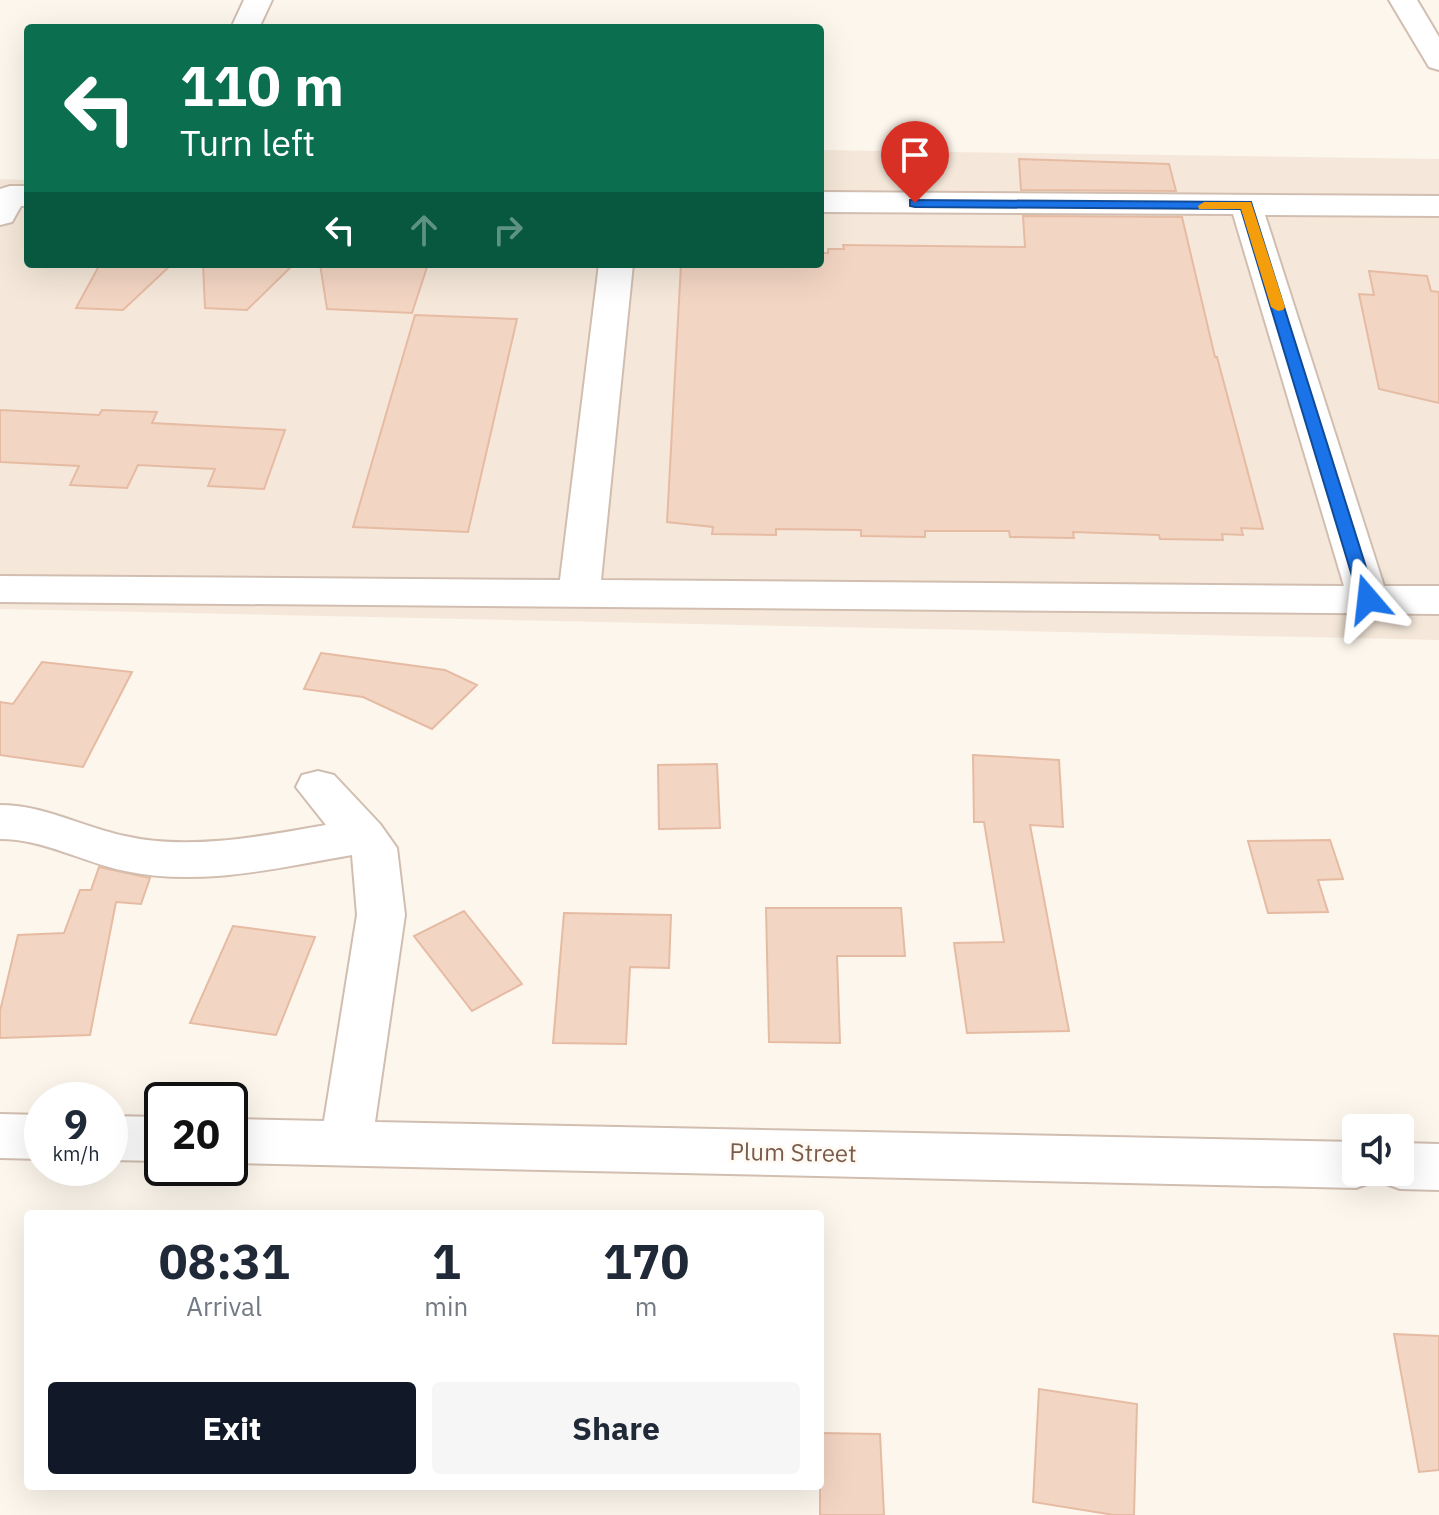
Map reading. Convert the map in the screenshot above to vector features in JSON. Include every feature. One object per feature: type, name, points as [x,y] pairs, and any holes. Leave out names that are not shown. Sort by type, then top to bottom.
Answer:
[{"type":"street","points":[[247,24],[258,0]]},
{"type":"street","points":[[1403,0],[1439,61]]},
{"type":"street","points":[[0,215],[10,196],[24,196]]},
{"type":"street","points":[[824,202],[1439,206]]},
{"type":"street","points":[[1246,205],[1368,599]]},
{"type":"street","points":[[579,593],[616,268]]},
{"type":"street","points":[[0,589],[1439,600]]},
{"type":"street","points":[[318,787],[374,848],[381,915],[346,1143]]},
{"type":"street","points":[[0,822],[26,822],[126,854],[196,859],[256,855],[364,836]]},
{"type":"street","points":[[0,1136],[24,1137]]},
{"type":"street","name":"Plum Street","points":[[248,1141],[1342,1165]]},
{"type":"street","points":[[1414,1166],[1439,1167]]},
{"type":"shaded area","points":[[824,150],[1439,159],[1439,640],[0,609],[0,179],[24,180],[24,268],[824,268]]},
{"type":"building","points":[[1019,159],[1169,164],[1176,191],[1021,190]]},
{"type":"building","points":[[1023,216],[1182,217],[1215,357],[1263,529],[1241,528],[1243,535],[1222,534],[1223,540],[1073,532],[1074,538],[1010,537],[1009,531],[925,531],[925,537],[861,536],[861,530],[776,529],[776,535],[712,534],[713,527],[667,522],[681,268],[824,268],[824,253],[828,253],[828,249],[844,249],[843,245],[1025,247]]},
{"type":"building","points":[[98,268],[168,268],[123,310],[76,308]]},
{"type":"building","points":[[203,268],[290,268],[247,310],[205,308]]},
{"type":"building","points":[[321,268],[427,268],[412,313],[327,309]]},
{"type":"building","points":[[1369,271],[1427,276],[1431,291],[1439,292],[1439,403],[1379,389],[1359,294],[1374,295]]},
{"type":"building","points":[[415,315],[517,319],[468,532],[353,527]]},
{"type":"building","points":[[0,410],[99,415],[102,410],[157,412],[152,423],[285,430],[264,489],[208,486],[215,469],[138,465],[127,488],[70,485],[79,466],[0,462]]},
{"type":"building","points":[[321,653],[445,670],[477,685],[432,729],[363,697],[304,689]]},
{"type":"building","points":[[42,662],[132,672],[83,767],[0,755],[0,702],[13,704]]},
{"type":"building","points":[[973,755],[1059,760],[1063,827],[1030,825],[1069,1031],[967,1033],[954,943],[1004,942],[984,822],[974,822]]},
{"type":"building","points":[[717,764],[720,828],[659,829],[658,765]]},
{"type":"building","points":[[1330,840],[1343,879],[1318,880],[1328,912],[1268,913],[1248,841]]},
{"type":"building","points":[[99,867],[150,878],[141,904],[116,902],[90,1035],[0,1038],[0,1011],[18,935],[64,933],[80,890],[91,890]]},
{"type":"building","points":[[766,908],[901,908],[905,956],[837,956],[840,1043],[769,1042]]},
{"type":"building","points":[[464,911],[522,984],[472,1011],[414,936]]},
{"type":"building","points":[[564,913],[671,915],[669,968],[630,967],[626,1044],[553,1043]]},
{"type":"building","points":[[233,926],[315,937],[276,1035],[190,1023]]},
{"type":"building","points":[[1394,1334],[1439,1336],[1439,1470],[1419,1472]]},
{"type":"building","points":[[1039,1389],[1137,1404],[1134,1515],[1114,1515],[1033,1502]]},
{"type":"building","points":[[824,1433],[880,1434],[884,1515],[820,1515],[820,1490],[824,1490]]},
{"type":"slow traffic","points":[[1204,206],[1246,205],[1278,307]]},
{"type":"route","points":[[915,203],[1246,205],[1368,599]]}]
